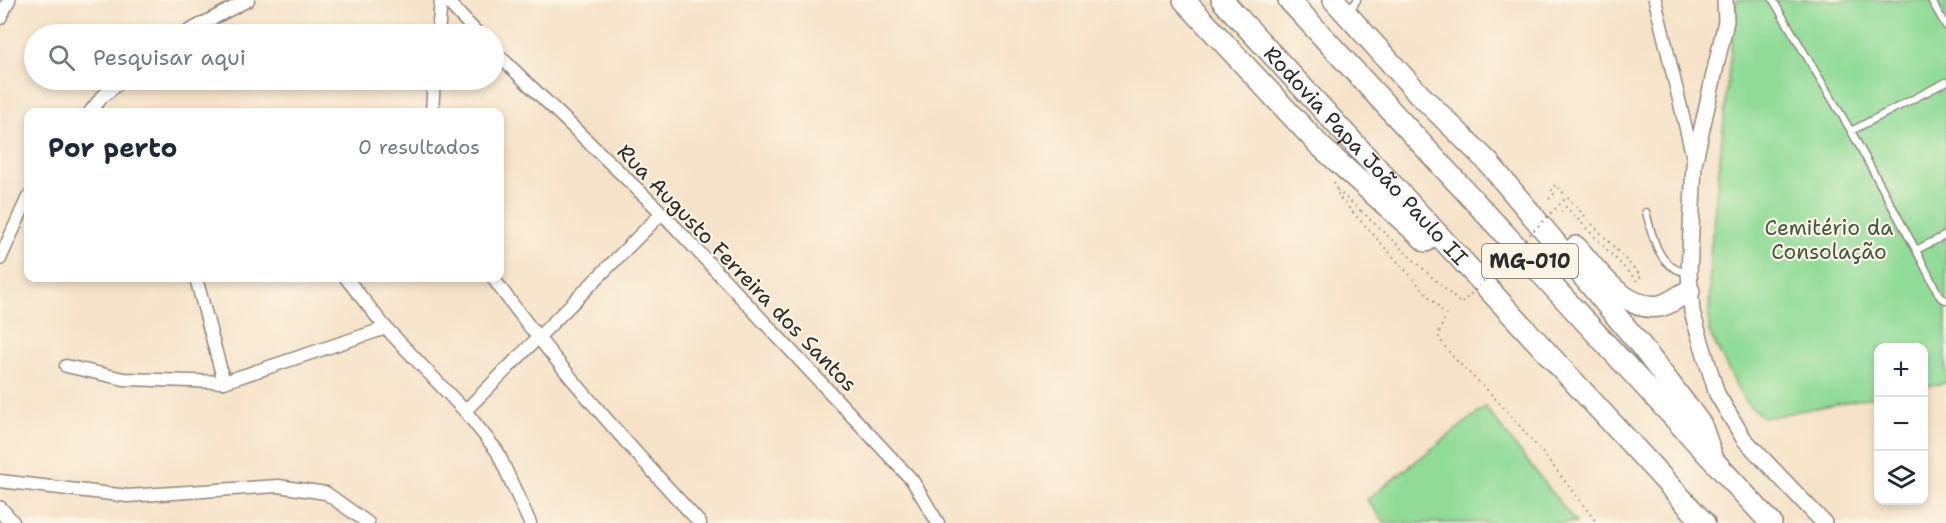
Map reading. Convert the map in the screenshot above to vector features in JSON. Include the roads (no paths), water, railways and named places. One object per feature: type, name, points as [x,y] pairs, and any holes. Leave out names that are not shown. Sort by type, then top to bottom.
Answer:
[{"type":"highway","points":[[1184,0],[1319,146],[1518,322]]},
{"type":"highway","name":"Rodovia Papa João Paulo II","points":[[1222,0],[1704,523]]},
{"type":"highway","name":"MG-010","points":[[1288,0],[1771,523]]},
{"type":"highway","points":[[1346,5],[1417,92],[1539,209],[1628,301],[1648,306],[1662,306],[1689,282]]},
{"type":"highway","points":[[1487,161],[1642,347],[1695,416],[1701,425],[1714,460]]},
{"type":"street","points":[[0,18],[9,0]]},
{"type":"street","points":[[202,24],[248,0]]},
{"type":"street","points":[[439,24],[441,0]]},
{"type":"street","points":[[446,0],[469,24]]},
{"type":"street","points":[[1655,0],[1694,164]]},
{"type":"street","points":[[1725,0],[1726,21],[1694,164],[1689,282],[1695,323],[1717,394],[1744,439],[1824,523]]},
{"type":"street","name":"Rua Augusto Ferreira dos Santos","points":[[504,61],[662,213],[912,480],[938,523]]},
{"type":"street","points":[[93,108],[111,90]]},
{"type":"street","points":[[432,108],[433,90]]},
{"type":"street","points":[[0,259],[24,206]]},
{"type":"street","points":[[465,411],[662,213]]},
{"type":"street","points":[[197,282],[224,382]]},
{"type":"street","points":[[349,282],[386,328],[465,411],[497,451],[530,523]]},
{"type":"street","points":[[496,282],[537,339],[597,410],[700,523]]},
{"type":"street","points":[[66,366],[124,379],[224,382],[386,328]]},
{"type":"street","points":[[0,481],[128,496],[278,486],[326,493],[368,523]]},
{"type":"street","points":[[0,509],[12,523]]},
{"type":"lane","points":[[1773,0],[1851,131],[1940,297],[1946,300]]},
{"type":"lane","points":[[1931,0],[1946,26]]},
{"type":"lane","points":[[1851,131],[1946,82]]},
{"type":"lane","points":[[1646,212],[1660,255],[1689,282]]},
{"type":"lane","points":[[1916,250],[1946,235]]},
{"type":"park label","name":"Cemitério da Consolação","points":[[1829,240]]}]
